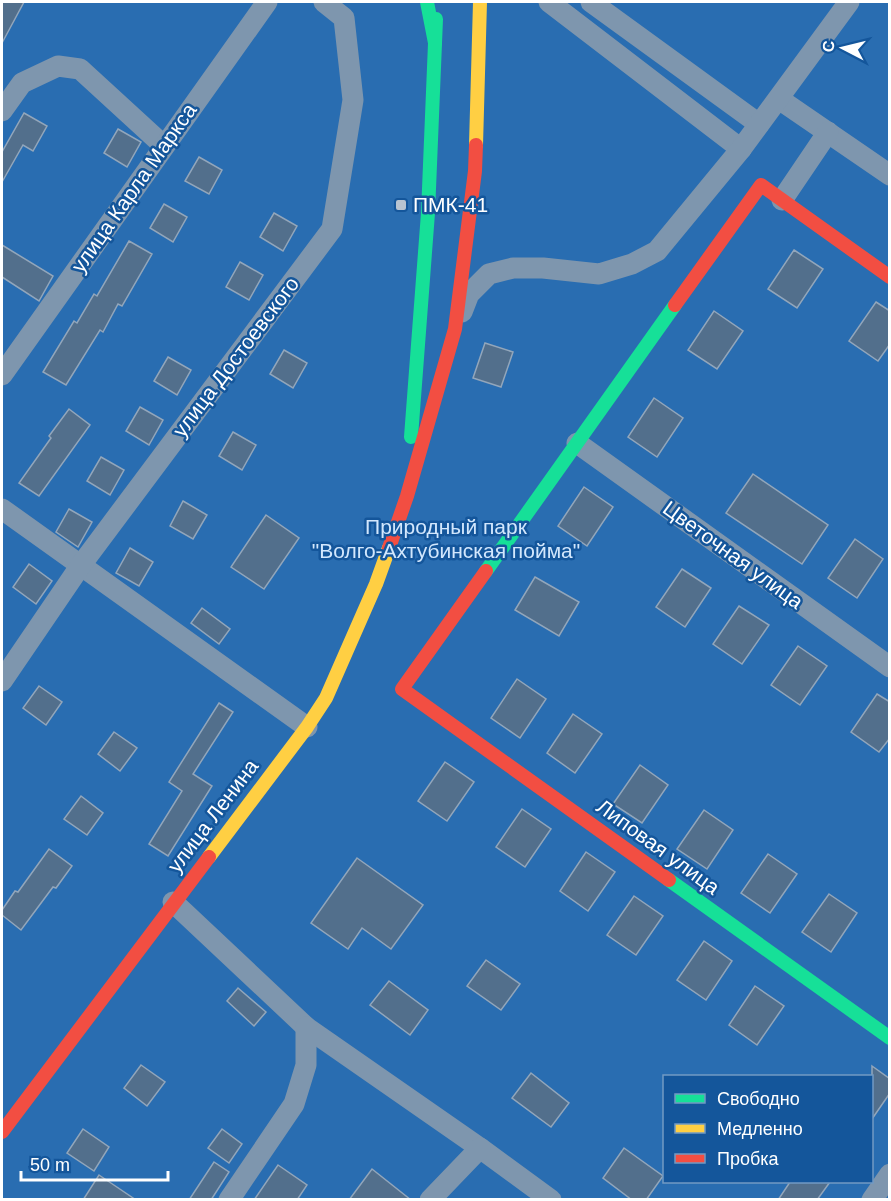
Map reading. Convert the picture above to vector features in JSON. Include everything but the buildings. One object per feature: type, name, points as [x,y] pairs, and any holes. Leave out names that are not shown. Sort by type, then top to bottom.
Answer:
[{"type":"street","name":"улица Карла Маркса","points":[[2,375],[267,2]]},
{"type":"street","name":"улица Достоевского","points":[[2,681],[81,565],[332,229],[353,100],[344,18],[324,2]]},
{"type":"street","points":[[427,2],[435,43]]},
{"type":"street","points":[[407,496],[428,213],[436,2]]},
{"type":"street","points":[[455,329],[476,171],[480,2]]},
{"type":"street","points":[[549,2],[741,149]]},
{"type":"street","points":[[591,2],[759,124]]},
{"type":"street","points":[[407,496],[455,329],[469,294],[489,274],[513,268],[543,268],[599,274],[632,264],[657,250],[741,149],[849,2]]},
{"type":"street","points":[[2,111],[22,83],[58,66],[80,69],[164,146]]},
{"type":"street","points":[[779,99],[890,175]]},
{"type":"street","points":[[782,200],[828,132]]},
{"type":"street","points":[[577,443],[762,185],[890,277]]},
{"type":"street","name":"Цветочная улица","points":[[577,443],[890,667]]},
{"type":"street","name":"Липовая улица","points":[[577,443],[402,689],[890,1038]]},
{"type":"street","name":"улица Ленина","points":[[2,1132],[307,727],[326,698],[376,584],[407,496]]},
{"type":"street","points":[[2,509],[307,727]]},
{"type":"street","points":[[173,902],[306,1027],[551,1200]]},
{"type":"street","points":[[229,1200],[294,1104],[306,1065],[306,1027]]},
{"type":"street","points":[[430,1200],[480,1148]]},
{"type":"street","points":[[872,1200],[890,1174]]},
{"type":"green space","name":"Природный парк \"Волго-Ахтубинская пойма\"","points":[[2,2],[889,2],[889,1199],[2,1199]]},
{"type":"traffic: fast","points":[[427,2],[435,43]]},
{"type":"traffic: fast","points":[[411,437],[428,213],[436,19]]},
{"type":"traffic: fast","points":[[486,571],[675,305]]},
{"type":"traffic: fast","points":[[669,880],[890,1038]]},
{"type":"traffic: slow","points":[[476,145],[480,2]]},
{"type":"traffic: slow","points":[[209,857],[307,727],[326,698],[376,584],[389,548]]},
{"type":"traffic: jam","points":[[389,548],[407,496],[455,329],[475,171],[476,145]]},
{"type":"traffic: jam","points":[[675,305],[761,185],[890,277]]},
{"type":"traffic: jam","points":[[486,571],[402,689],[669,880]]},
{"type":"traffic: jam","points":[[2,1132],[209,857]]},
{"type":"place","name":"ПМК-41","points":[[401,205]]}]
